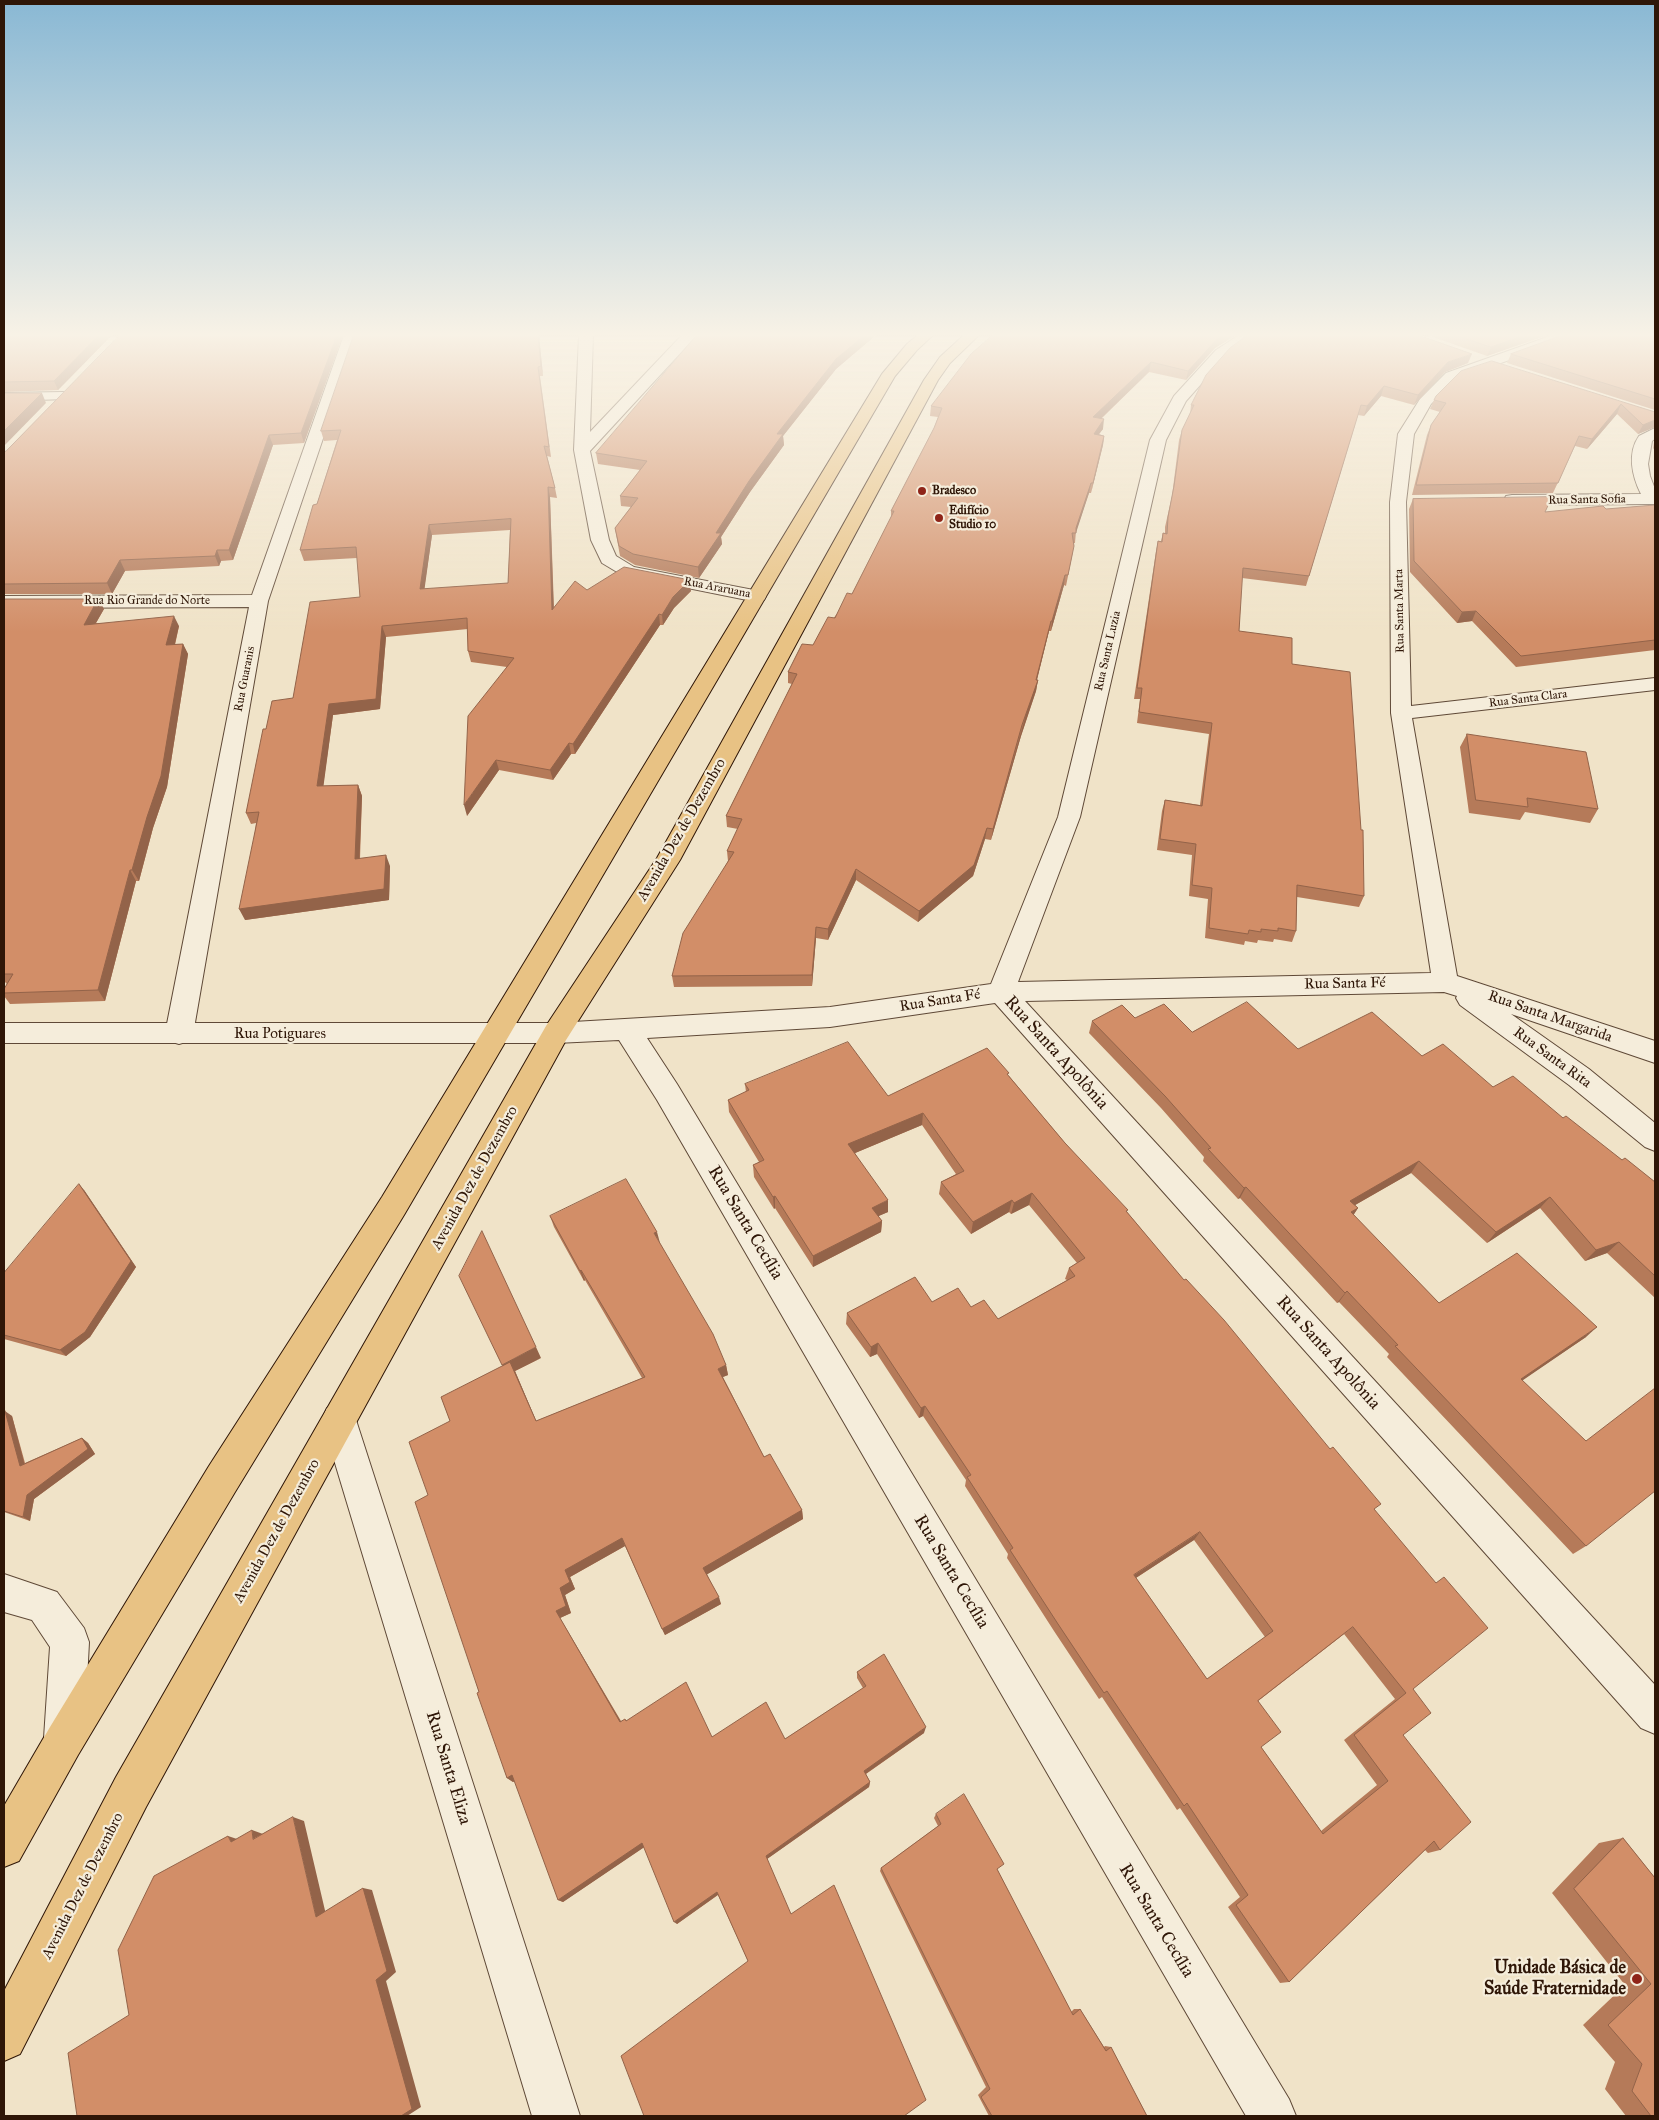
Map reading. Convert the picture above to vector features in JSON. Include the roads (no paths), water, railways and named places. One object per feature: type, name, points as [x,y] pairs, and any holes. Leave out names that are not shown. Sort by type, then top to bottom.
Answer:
[{"type":"highway","points":[[4,1846],[64,1741],[222,1479],[393,1206],[853,434]]},
{"type":"highway","name":"Avenida Dez de Dezembro","points":[[4,2038],[131,1792],[339,1420],[556,1033],[668,860],[901,434]]},
{"type":"street","name":"Rua Guaranis","points":[[179,1034],[259,601],[317,434]]},
{"type":"street","name":"Rua Araruana","points":[[582,434],[582,450],[600,540],[608,559],[628,571],[757,596]]},
{"type":"street","points":[[582,450],[597,434]]},
{"type":"street","name":"Rua Santa Luzia","points":[[1001,992],[1069,817],[1158,440],[1161,434]]},
{"type":"street","name":"Rua Santa Marta","points":[[1406,434],[1398,502],[1401,714],[1445,982]]},
{"type":"street","points":[[1653,499],[1642,481],[1638,463],[1645,439],[1655,434]]},
{"type":"street","name":"Rua Santa Sofia","points":[[1496,501],[1653,499]]},
{"type":"street","points":[[1398,502],[1418,501]]},
{"type":"street","name":"Rua Rio Grande do Norte","points":[[4,602],[259,601]]},
{"type":"street","name":"Rua Santa Clara","points":[[1401,714],[1655,684]]},
{"type":"street","name":"Rua Santa Fé","points":[[556,1033],[830,1017],[1001,992],[1445,982]]},
{"type":"street","name":"Rua Santa Margarida","points":[[1445,982],[1655,1052]]},
{"type":"street","name":"Rua Santa Rita","points":[[1445,982],[1579,1077],[1655,1139]]},
{"type":"street","name":"Rua Santa Apolônia","points":[[1001,992],[1655,1714]]},
{"type":"street","name":"Rua Santa Cecília","points":[[626,1030],[667,1092],[1272,2116]]},
{"type":"street","name":"Rua Potiguares","points":[[4,1033],[556,1033]]},
{"type":"street","name":"Rua Santa Eliza","points":[[339,1420],[556,2116]]},
{"type":"street","points":[[4,1593],[44,1605],[70,1642],[64,1741]]},
{"type":"place","name":"Bradesco","points":[[922,491]]},
{"type":"place","name":"Edifício Studio 10","points":[[939,518]]},
{"type":"place","name":"Unidade Básica de Saúde Fraternidade","points":[[1637,1979]]}]
